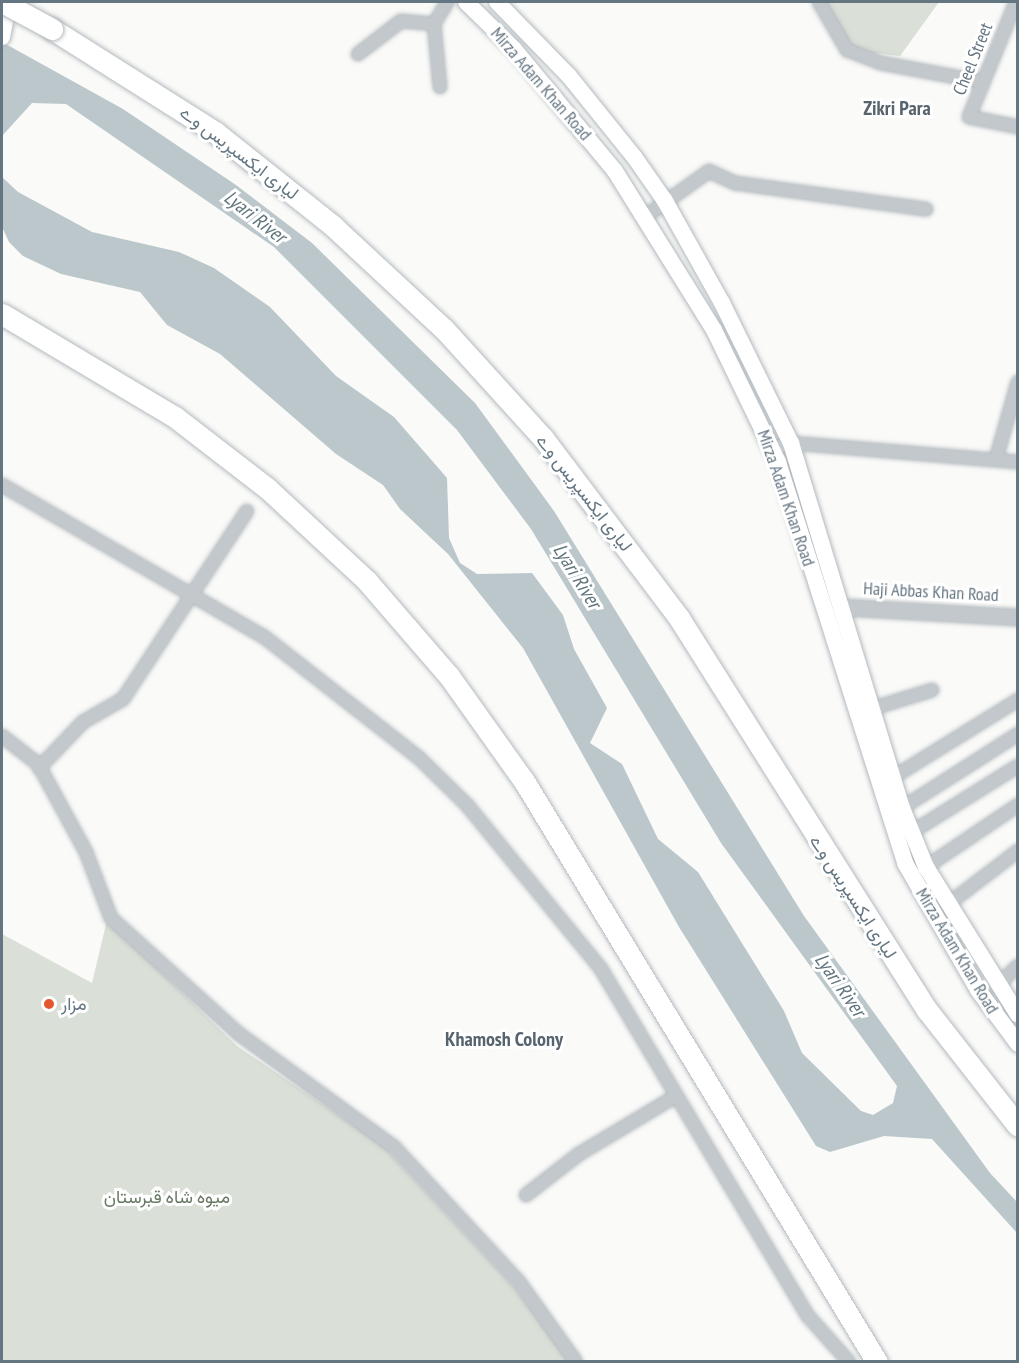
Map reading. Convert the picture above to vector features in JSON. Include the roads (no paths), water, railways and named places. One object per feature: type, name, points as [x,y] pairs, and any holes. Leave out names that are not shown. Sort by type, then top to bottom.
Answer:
[{"type":"highway","name":"لیاری ایکسپریس وے","points":[[2,2],[52,29],[215,132],[333,226],[444,329],[543,438],[679,618],[927,1010],[1017,1126]]},
{"type":"highway","points":[[2,314],[175,417],[267,488],[367,581],[449,676],[524,781],[877,1362]]},
{"type":"main road","points":[[3,31],[9,2]]},
{"type":"main road","name":"Mirza Adam Khan Road","points":[[466,2],[569,114],[646,216],[714,330],[772,449],[905,863],[978,990],[1017,1044]]},
{"type":"main road","name":"Mirza Adam Khan Road","points":[[497,2],[569,76],[665,201],[791,443],[874,708],[902,808],[926,867],[947,905],[996,987],[1017,1015]]},
{"type":"street","points":[[440,87],[434,24],[447,2]]},
{"type":"street","points":[[819,2],[847,50],[881,63],[983,82]]},
{"type":"street","name":"Cheel Street","points":[[1016,2],[969,117],[1017,127]]},
{"type":"street","points":[[358,54],[400,21],[434,24]]},
{"type":"street","points":[[646,216],[709,171],[735,183],[926,209]]},
{"type":"street","points":[[996,459],[1017,382]]},
{"type":"street","points":[[772,449],[791,443],[1017,462]]},
{"type":"street","points":[[2,485],[194,592],[292,657],[418,757],[467,805],[601,969],[808,1316],[849,1362]]},
{"type":"street","points":[[39,768],[83,722],[123,699],[247,511]]},
{"type":"street","name":"Haji Abbas Khan Road","points":[[842,607],[1017,617]]},
{"type":"street","points":[[874,708],[932,690]]},
{"type":"street","points":[[892,778],[1017,700]]},
{"type":"street","points":[[902,808],[1017,734]]},
{"type":"street","points":[[2,736],[39,768],[86,852],[111,918],[238,1034],[394,1147],[519,1282],[576,1362]]},
{"type":"street","points":[[912,832],[1017,766]]},
{"type":"street","points":[[926,867],[1017,805]]},
{"type":"street","points":[[947,905],[1017,851]]},
{"type":"street","points":[[996,987],[1017,966]]},
{"type":"street","points":[[526,1195],[579,1154],[676,1096]]},
{"type":"water","name":"Lyari River","points":[[2,42],[123,109],[236,185],[312,243],[475,403],[554,511],[804,916],[990,1173],[1017,1202],[1017,1233],[932,1139],[884,1136],[830,1152],[816,1146],[679,927],[523,648],[448,554],[400,509],[383,485],[336,454],[220,354],[167,325],[140,292],[61,274],[23,256],[9,242],[2,227],[2,177],[18,192],[92,232],[179,252],[214,268],[270,307],[336,376],[394,417],[447,478],[449,538],[460,563],[477,574],[532,573],[563,615],[574,649],[607,708],[590,743],[622,764],[658,839],[698,872],[784,1011],[802,1053],[861,1111],[873,1115],[893,1103],[897,1086],[721,843],[531,529],[457,430],[274,247],[66,104],[32,103],[2,136]]},
{"type":"place","name":"مزار","points":[[49,1004]]},
{"type":"district","name":"Zikri Para","points":[[897,108]]},
{"type":"district","name":"Khamosh Colony","points":[[504,1039]]},
{"type":"park label","name":"میوہ شاہ قبرستان","points":[[167,1197]]}]
